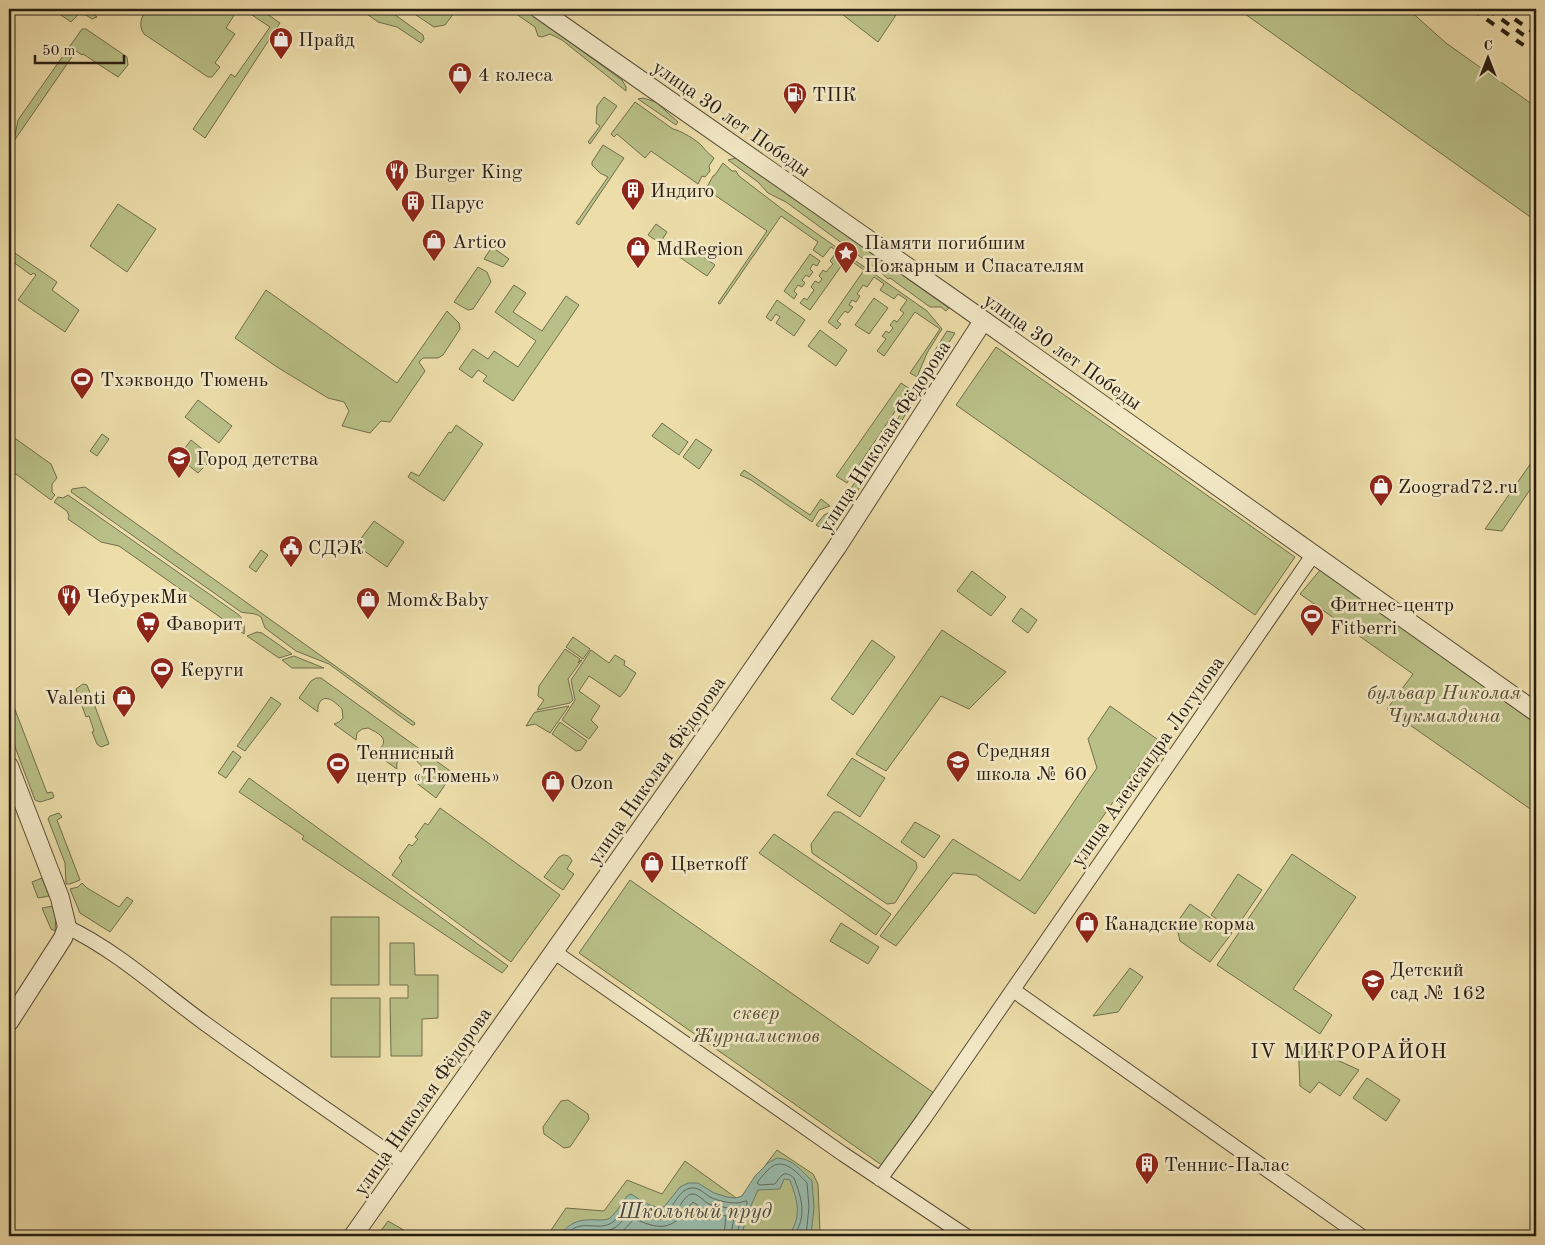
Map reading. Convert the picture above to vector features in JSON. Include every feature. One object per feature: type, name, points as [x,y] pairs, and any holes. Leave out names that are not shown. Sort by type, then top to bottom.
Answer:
[{"type":"street","name":"улица 30 лет Победы","points":[[540,9],[1536,712]]},
{"type":"street","name":"улица Николая Фёдорова","points":[[353,1236],[837,548],[983,321]]},
{"type":"street","name":"улица Александра Логунова","points":[[880,1179],[923,1120],[1313,554]]},
{"type":"street","points":[[9,766],[60,898],[67,927],[9,1022]]},
{"type":"street","points":[[67,927],[87,936],[109,950],[203,1022],[404,1163]]},
{"type":"street","points":[[554,951],[880,1179],[966,1236]]},
{"type":"street","points":[[1013,990],[1361,1236]]},
{"type":"green space","points":[[52,9],[85,9],[97,17],[92,19],[86,15],[79,14],[71,22]]},
{"type":"green space","points":[[147,9],[238,9],[226,28],[235,34],[215,63],[220,67],[212,77],[208,77],[144,34],[141,21]]},
{"type":"green space","points":[[243,9],[260,9],[280,23],[205,138],[193,129],[231,74],[235,77],[270,27]]},
{"type":"green space","points":[[360,9],[387,9],[423,35],[424,39],[421,43],[397,27],[378,22]]},
{"type":"green space","points":[[407,9],[457,9],[445,25],[434,27]]},
{"type":"green space","points":[[509,9],[524,9],[622,80],[626,91],[562,40],[550,34],[542,37],[538,36],[535,27]]},
{"type":"green space","points":[[840,9],[900,9],[878,42],[838,11]]},
{"type":"green space","points":[[1238,9],[1408,9],[1446,43],[1536,107],[1536,221]]},
{"type":"green space","points":[[82,29],[86,29],[127,57],[128,65],[118,77],[76,51],[14,141],[18,120]]},
{"type":"green space","points":[[604,97],[617,106],[590,144],[588,142],[600,126],[596,123],[597,106]]},
{"type":"green space","points":[[643,98],[656,102],[678,122],[676,125],[638,99]]},
{"type":"green space","points":[[635,102],[673,129],[697,141],[714,158],[709,166],[710,171],[705,177],[702,176],[698,184],[651,151],[645,158],[617,134],[614,137],[611,134]]},
{"type":"green space","points":[[603,145],[624,158],[579,225],[576,223],[608,177],[600,173],[592,165]]},
{"type":"green space","points":[[736,158],[814,212],[820,214],[827,222],[949,308],[946,311],[941,307],[930,307],[890,278],[888,279],[786,202],[768,193],[758,182],[728,160]]},
{"type":"green space","points":[[723,163],[732,171],[736,171],[739,176],[782,209],[927,311],[942,329],[927,353],[917,377],[910,373],[940,329],[915,312],[884,356],[877,351],[886,339],[882,336],[886,331],[889,333],[893,328],[890,325],[894,320],[897,322],[904,313],[900,310],[907,300],[898,294],[894,299],[880,290],[884,284],[874,277],[867,287],[863,285],[857,294],[860,296],[856,302],[852,300],[849,305],[853,307],[848,313],[845,311],[837,321],[841,324],[837,329],[828,322],[864,270],[847,258],[810,310],[800,303],[804,298],[807,300],[814,290],[811,287],[815,281],[819,283],[822,279],[819,276],[823,270],[826,272],[833,264],[830,261],[837,251],[831,247],[823,257],[813,250],[818,242],[781,216],[720,304],[718,303],[767,231],[706,189]]},
{"type":"green space","points":[[118,204],[156,229],[127,272],[90,246]]},
{"type":"green space","points":[[656,224],[667,232],[660,243],[648,235]]},
{"type":"green space","points":[[686,245],[715,265],[707,276],[678,256]]},
{"type":"green space","points":[[492,247],[509,259],[503,267],[484,259]]},
{"type":"green space","points":[[9,249],[57,282],[52,290],[79,310],[65,332],[18,300],[36,275],[33,273],[31,275],[9,259]]},
{"type":"green space","points":[[810,254],[820,261],[817,266],[813,264],[810,269],[813,272],[809,277],[806,275],[802,280],[805,283],[802,287],[798,285],[794,291],[797,294],[794,299],[784,291]]},
{"type":"green space","points":[[478,267],[487,272],[491,282],[473,309],[468,310],[454,302]]},
{"type":"green space","points":[[514,285],[526,293],[513,312],[542,331],[566,296],[579,305],[513,401],[483,381],[487,376],[478,370],[472,378],[459,369],[473,349],[488,359],[494,351],[518,367],[536,341],[495,312]]},
{"type":"green space","points":[[266,290],[397,383],[447,311],[459,323],[460,329],[443,355],[438,358],[423,358],[419,362],[425,371],[390,422],[381,421],[370,433],[342,426],[349,411],[344,402],[328,398],[277,367],[235,338]]},
{"type":"green space","points":[[874,298],[888,308],[869,334],[855,325]]},
{"type":"green space","points":[[777,300],[805,320],[794,336],[776,323],[780,317],[776,314],[771,321],[766,317]]},
{"type":"green space","points":[[820,330],[847,350],[836,366],[808,346]]},
{"type":"green space","points":[[947,331],[955,333],[928,376],[924,377],[932,355]]},
{"type":"green space","points":[[996,347],[1295,557],[1255,615],[956,405]]},
{"type":"green space","points":[[901,383],[910,389],[847,483],[836,476]]},
{"type":"green space","points":[[913,396],[909,409],[855,495],[845,497]]},
{"type":"green space","points":[[198,400],[232,426],[219,443],[185,417]]},
{"type":"green space","points":[[662,423],[688,442],[679,455],[652,436]]},
{"type":"green space","points":[[456,425],[483,444],[444,501],[408,477],[411,472],[419,476],[449,432],[451,433]]},
{"type":"green space","points":[[9,434],[51,464],[57,478],[52,484],[52,492],[55,495],[51,500],[16,474],[9,474]]},
{"type":"green space","points":[[102,434],[109,439],[97,456],[90,451]]},
{"type":"green space","points":[[696,439],[712,450],[699,469],[683,457]]},
{"type":"green space","points":[[191,440],[206,452],[207,464],[198,473],[178,457]]},
{"type":"green space","points":[[1536,456],[1536,481],[1502,531],[1485,529]]},
{"type":"green space","points":[[744,470],[810,515],[821,499],[830,506],[819,510],[812,522],[751,480],[740,475]]},
{"type":"green space","points":[[85,487],[415,723],[414,725],[329,664],[296,651],[265,628],[261,617],[241,612],[71,492],[72,489]]},
{"type":"green space","points":[[68,495],[239,615],[244,624],[244,634],[119,546],[101,542],[68,519],[67,511],[54,502],[58,497],[63,498]]},
{"type":"green space","points":[[835,510],[836,522],[829,530],[824,530],[816,525],[824,515]]},
{"type":"green space","points":[[374,521],[404,542],[387,567],[356,545]]},
{"type":"green space","points":[[261,550],[268,555],[256,572],[249,567]]},
{"type":"green space","name":"бульвар Николая Чукмалдина","points":[[1321,569],[1536,724],[1536,813],[1387,709],[1413,674],[1300,594]]},
{"type":"green space","points":[[972,571],[1006,597],[991,616],[957,591]]},
{"type":"green space","points":[[1021,608],[1037,620],[1028,633],[1012,621]]},
{"type":"green space","points":[[942,630],[1006,672],[969,709],[941,696],[886,771],[856,754]]},
{"type":"green space","points":[[257,632],[262,633],[292,654],[279,658],[247,636]]},
{"type":"green space","points":[[573,637],[590,649],[583,659],[566,647]]},
{"type":"green space","points":[[872,640],[895,657],[853,715],[831,699]]},
{"type":"green space","points":[[565,649],[580,659],[578,663],[582,660],[568,679],[573,700],[570,703],[537,710],[544,700],[538,696],[539,686]]},
{"type":"green space","points":[[591,650],[609,663],[615,655],[625,661],[624,665],[636,673],[620,697],[589,676],[579,691],[600,706],[591,720],[598,727],[589,739],[562,720],[575,700],[571,680]]},
{"type":"green space","points":[[294,656],[324,668],[292,668],[282,660]]},
{"type":"green space","points":[[321,678],[453,773],[436,798],[414,781],[422,776],[423,771],[421,765],[415,760],[409,757],[402,757],[398,761],[397,769],[373,752],[380,749],[384,742],[379,734],[368,728],[362,729],[357,733],[356,740],[334,724],[343,718],[342,709],[334,702],[326,698],[321,700],[318,712],[299,698],[311,681]]},
{"type":"green space","points":[[83,684],[87,685],[109,744],[101,747],[97,744],[92,732],[94,731],[89,716],[86,717],[76,689]]},
{"type":"green space","points":[[9,694],[47,793],[52,792],[53,798],[40,802],[35,800],[9,731]]},
{"type":"green space","points":[[271,697],[281,704],[245,751],[237,746]]},
{"type":"green space","points":[[569,706],[550,733],[535,724],[526,726],[536,712]]},
{"type":"green space","points":[[1110,706],[1157,739],[1035,914],[976,875],[953,873],[896,946],[880,936],[953,839],[1020,881],[1097,768],[1088,739]]},
{"type":"green space","points":[[560,722],[587,741],[581,750],[576,751],[552,734]]},
{"type":"green space","points":[[233,751],[241,757],[226,778],[218,773]]},
{"type":"green space","points":[[852,758],[885,778],[860,817],[827,795]]},
{"type":"green space","points":[[249,778],[508,966],[502,973],[302,839],[304,836],[239,792]]},
{"type":"green space","points":[[440,808],[560,895],[511,962],[392,875],[402,861],[399,858],[409,844],[412,846],[418,839],[415,837],[425,823],[428,825]]},
{"type":"green space","points":[[834,812],[840,812],[916,862],[917,868],[895,903],[887,904],[812,853],[811,844]]},
{"type":"green space","points":[[59,813],[62,817],[57,820],[80,880],[70,884],[66,884],[65,863],[48,819],[50,816]]},
{"type":"green space","points":[[915,822],[940,836],[924,858],[901,842]]},
{"type":"green space","points":[[774,834],[891,914],[876,935],[759,853]]},
{"type":"green space","points":[[1292,854],[1356,897],[1293,989],[1332,1015],[1320,1034],[1217,965]]},
{"type":"green space","points":[[563,855],[571,859],[572,861],[567,869],[574,874],[563,890],[544,877],[559,857]]},
{"type":"green space","points":[[1238,874],[1262,890],[1234,931],[1211,915]]},
{"type":"green space","points":[[42,878],[49,896],[38,898],[32,882]]},
{"type":"green space","name":"сквер Журналистов","points":[[630,880],[934,1093],[883,1166],[579,953]]},
{"type":"green space","points":[[82,883],[119,907],[127,897],[133,901],[110,932],[80,913],[70,889],[78,887]]},
{"type":"green space","points":[[1190,904],[1232,933],[1210,962],[1180,941],[1176,924]]},
{"type":"green space","points":[[53,906],[56,916],[55,931],[51,929],[42,908]]},
{"type":"green space","points":[[331,917],[379,917],[379,985],[331,985]]},
{"type":"green space","points":[[841,923],[879,947],[868,964],[830,941]]},
{"type":"green space","points":[[390,943],[414,943],[415,975],[438,975],[438,1018],[422,1019],[422,1056],[391,1056],[390,998],[408,998],[408,985],[390,985]]},
{"type":"green space","points":[[1130,968],[1143,977],[1118,1012],[1093,1016]]},
{"type":"green space","points":[[331,998],[380,998],[380,1057],[331,1057]]},
{"type":"green space","points":[[1298,1042],[1359,1070],[1340,1096],[1319,1082],[1310,1093],[1300,1086]]},
{"type":"green space","points":[[1367,1078],[1400,1100],[1386,1121],[1353,1098]]},
{"type":"green space","points":[[568,1100],[588,1114],[589,1119],[570,1147],[564,1148],[544,1134],[543,1127],[561,1101]]},
{"type":"green space","name":"Школьный пруд","points":[[777,1150],[813,1174],[818,1184],[819,1236],[547,1236],[566,1208],[604,1211],[627,1180],[662,1194],[685,1161],[739,1200]]},
{"type":"green space","points":[[388,1221],[414,1236],[377,1236]]},
{"type":"water","name":"Школьный пруд","points":[[777,1158],[788,1160],[812,1181],[814,1207],[811,1236],[789,1236],[796,1221],[797,1202],[790,1180],[784,1179],[780,1189],[758,1190],[746,1217],[742,1236],[560,1236],[567,1227],[576,1222],[610,1218],[627,1196],[631,1194],[655,1207],[664,1207],[680,1187],[688,1183],[698,1183],[714,1193],[727,1197],[736,1198],[742,1196],[755,1176],[768,1163]]},
{"type":"railway","points":[[1472,9],[1536,54]]},
{"type":"railway","points":[[1487,9],[1536,44]]},
{"type":"railway","points":[[1500,9],[1536,34]]},
{"type":"place","name":"Прайд","points":[[281,60]]},
{"type":"place","name":"4 колеса","points":[[460,95]]},
{"type":"place","name":"ТПК","points":[[795,115]]},
{"type":"place","name":"Burger King","points":[[397,192]]},
{"type":"place","name":"Индиго","points":[[633,211]]},
{"type":"place","name":"Парус","points":[[413,223]]},
{"type":"place","name":"Artico","points":[[434,262]]},
{"type":"place","name":"MdRegion","points":[[638,269]]},
{"type":"place","name":"Памяти погибшим Пожарным и Спасателям","points":[[846,274]]},
{"type":"place","name":"Тхэквондо Тюмень","points":[[82,400]]},
{"type":"place","name":"Город детства","points":[[179,479]]},
{"type":"place","name":"Zoograd72.ru","points":[[1381,507]]},
{"type":"place","name":"СДЭК","points":[[291,568]]},
{"type":"place","name":"ЧебурекМи","points":[[69,617]]},
{"type":"place","name":"Mom&Baby","points":[[368,620]]},
{"type":"place","name":"Фитнес-центр Fitberri","points":[[1312,637]]},
{"type":"place","name":"Фаворит","points":[[148,644]]},
{"type":"place","name":"Керуги","points":[[162,690]]},
{"type":"place","name":"Valenti","points":[[124,718]]},
{"type":"place","name":"Средняя школа № 60","points":[[958,783]]},
{"type":"place","name":"Теннисный центр «Тюмень»","points":[[338,785]]},
{"type":"place","name":"Ozon","points":[[553,803]]},
{"type":"place","name":"Цветкоff","points":[[652,884]]},
{"type":"place","name":"Канадские корма","points":[[1087,944]]},
{"type":"place","name":"Детский сад № 162","points":[[1373,1002]]},
{"type":"place","name":"Теннис-Палас","points":[[1147,1185]]},
{"type":"district","name":"IV МИКРОРАЙОН","points":[[1349,1051]]}]
